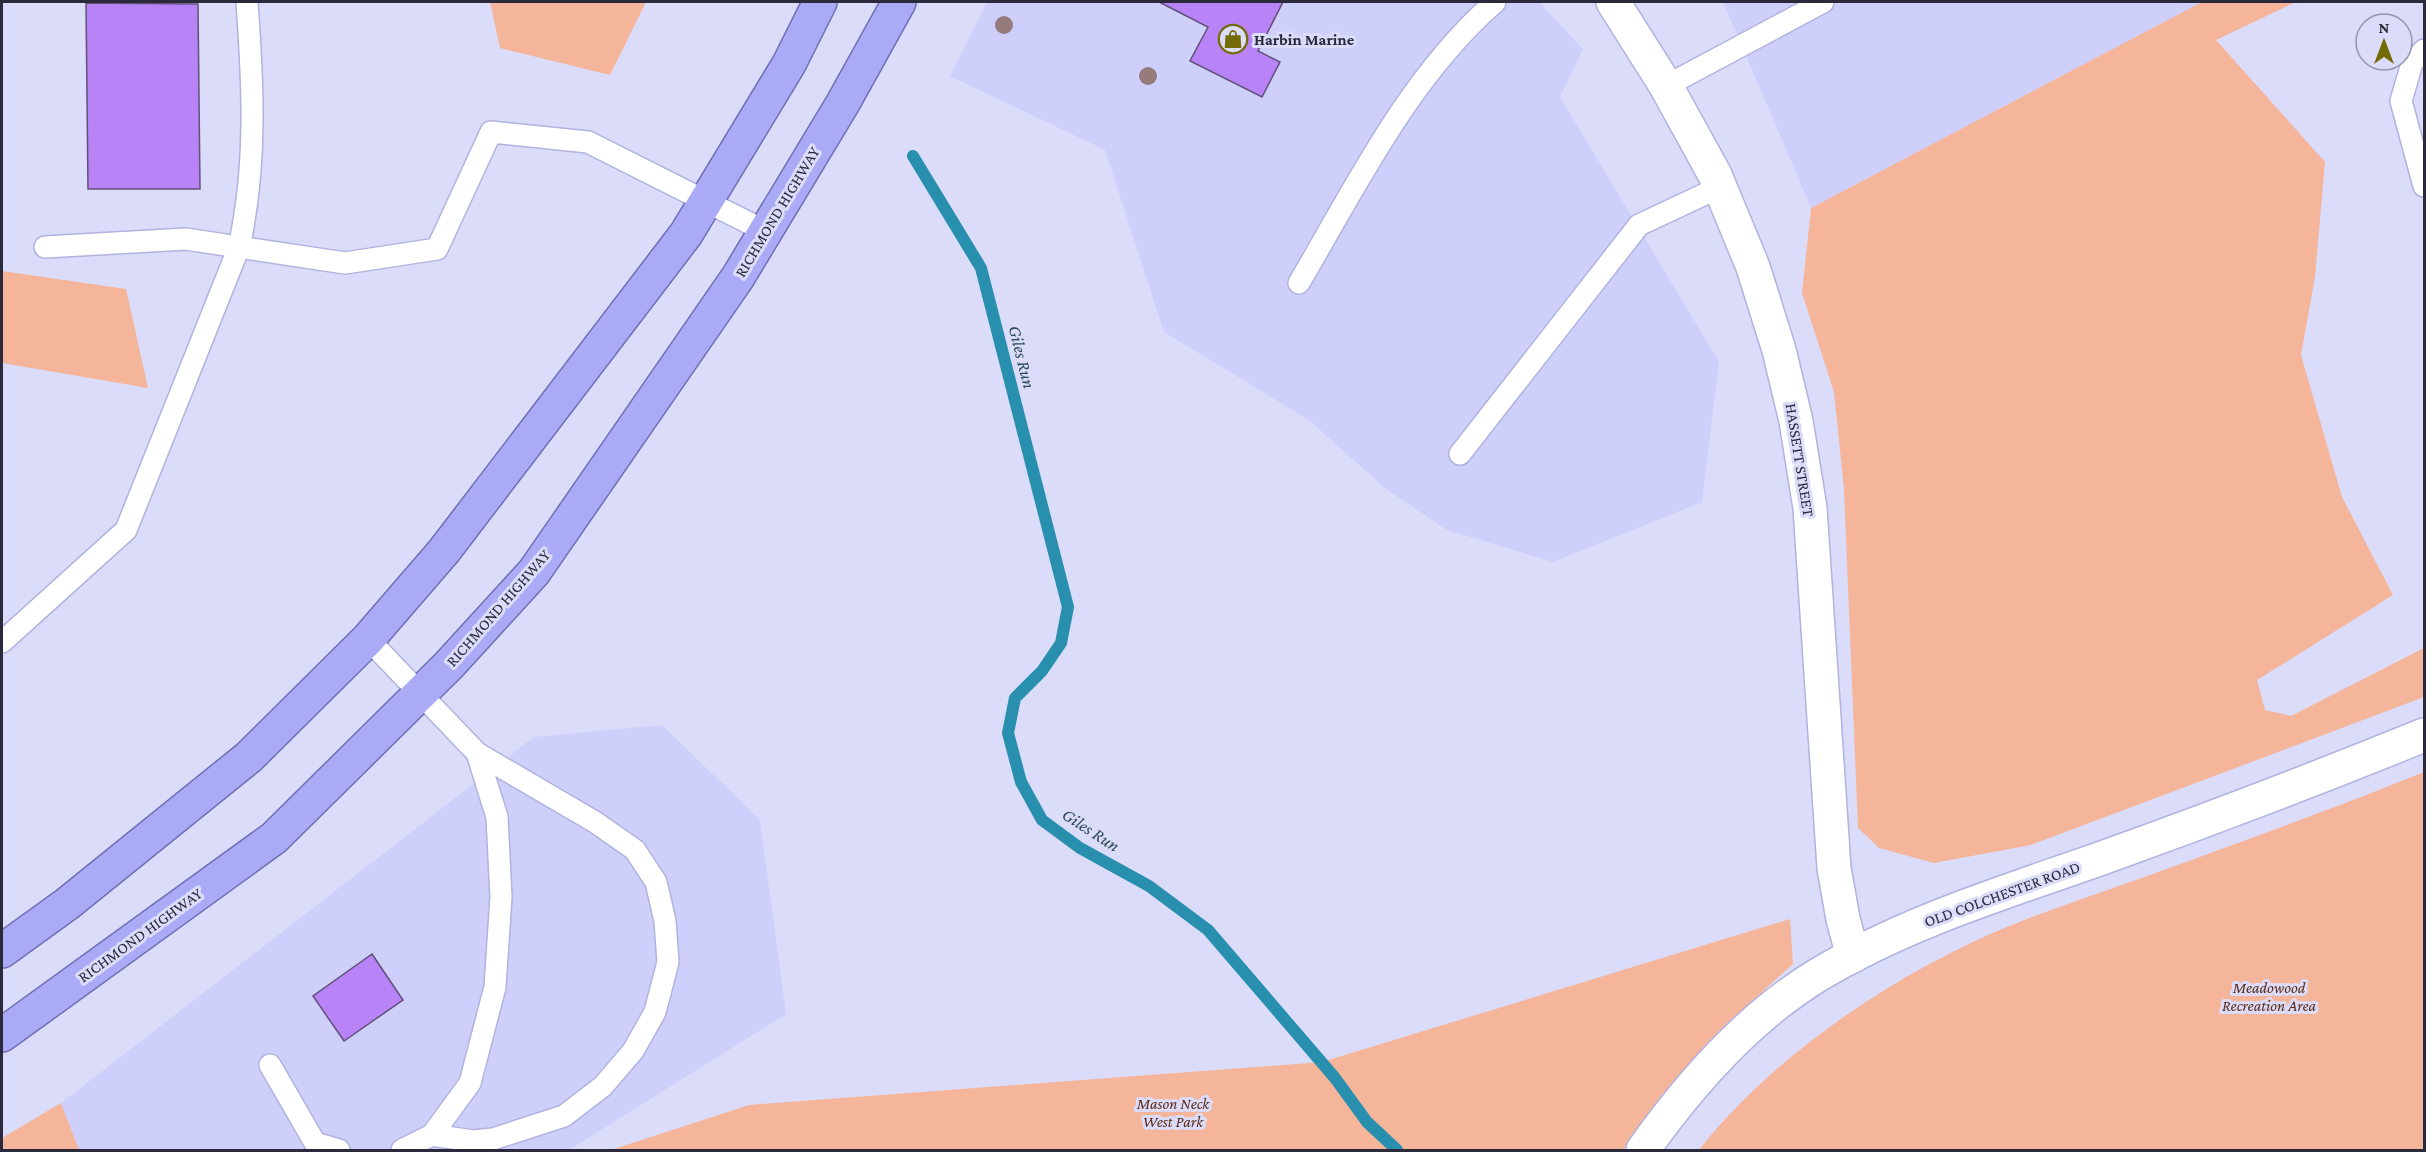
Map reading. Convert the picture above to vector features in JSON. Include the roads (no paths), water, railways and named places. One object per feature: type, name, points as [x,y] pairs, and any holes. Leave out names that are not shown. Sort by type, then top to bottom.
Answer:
[{"type":"highway","points":[[2,951],[66,904],[249,757],[368,639],[444,551],[686,234],[789,64],[820,2]]},
{"type":"highway","name":"RICHMOND HIGHWAY","points":[[2,1035],[274,838],[420,694],[534,572],[738,277],[843,103],[899,2]]},
{"type":"street","name":"HASSETT STREET","points":[[1613,2],[1666,86],[1720,187],[1753,267],[1779,350],[1796,421],[1810,508],[1834,868],[1843,919],[1853,956]]},
{"type":"street","name":"OLD COLCHESTER ROAD","points":[[1642,1150],[1670,1113],[1734,1043],[1784,999],[1853,956],[1946,913],[2258,802],[2424,735]]},
{"type":"lane","points":[[2,642],[126,531],[239,247],[249,204],[253,148],[253,80],[247,2]]},
{"type":"lane","points":[[1666,86],[1823,2]]},
{"type":"lane","points":[[1299,283],[1371,160],[1435,63],[1482,6]]},
{"type":"lane","points":[[2424,50],[2412,63],[2401,101],[2424,186]]},
{"type":"lane","points":[[45,247],[186,239],[345,263],[437,249],[491,132],[588,142],[765,231]]},
{"type":"lane","points":[[1460,454],[1639,225],[1720,187]]},
{"type":"lane","points":[[368,639],[477,753],[595,822],[635,850],[656,882],[665,921],[668,962],[655,1012],[633,1051],[603,1086],[564,1116],[493,1139],[473,1141],[432,1135]]},
{"type":"lane","points":[[402,1150],[432,1135],[470,1083],[495,987],[501,897],[497,817],[477,753]]},
{"type":"lane","points":[[270,1065],[315,1143],[339,1150]]},
{"type":"waterway","name":"Giles Run","points":[[913,156],[981,268],[1068,607],[1061,643],[1042,671],[1015,698],[1008,733],[1021,782],[1042,820],[1080,848],[1149,886],[1208,930],[1335,1078],[1367,1122],[1397,1150]]},
{"type":"place","name":"Harbin Marine","points":[[1233,39]]},
{"type":"park label","name":"Meadowood Recreation Area","points":[[2269,996]]},
{"type":"park label","name":"Mason Neck West Park","points":[[1173,1112]]}]
